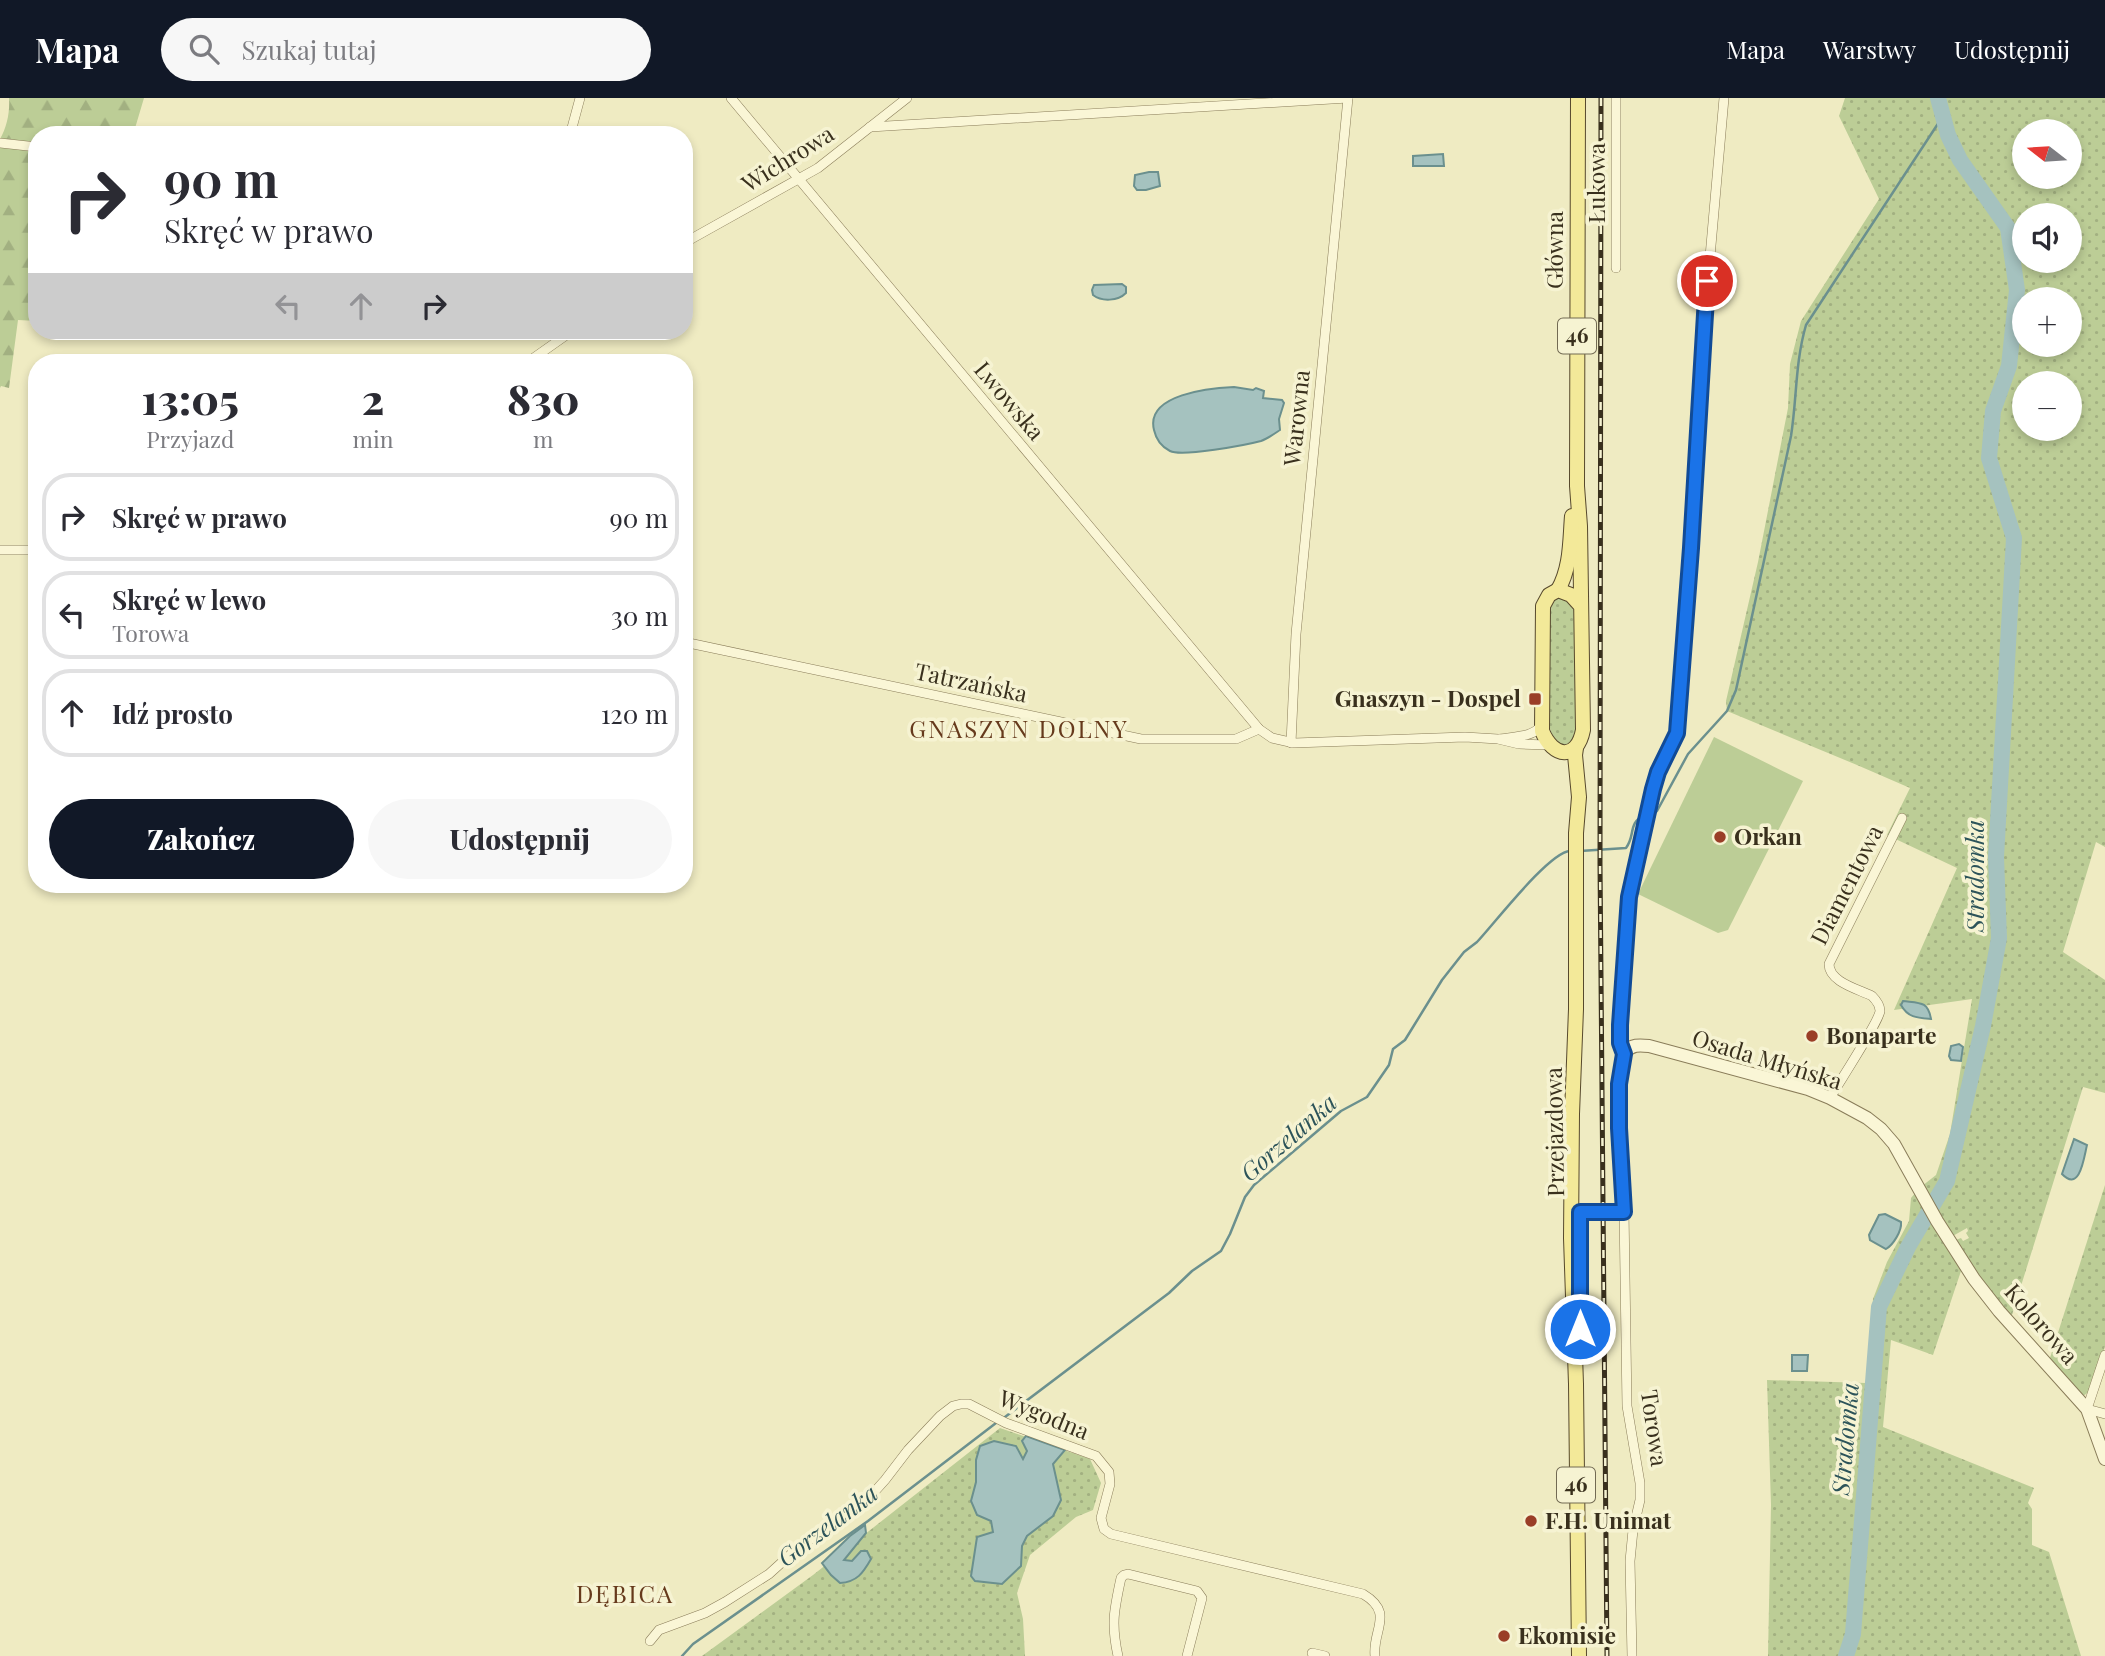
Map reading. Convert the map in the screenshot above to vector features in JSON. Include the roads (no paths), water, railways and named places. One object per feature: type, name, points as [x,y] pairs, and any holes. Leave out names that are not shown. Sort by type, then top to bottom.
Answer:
[{"type":"main road","name":"Główna","points":[[1578,98],[1577,486],[1581,606]]},
{"type":"main road","name":"Główna","points":[[1558,590],[1569,560],[1577,486]]},
{"type":"main road","points":[[1558,590],[1571,594],[1581,606]]},
{"type":"main road","name":"46","points":[[1555,748],[1542,731],[1542,606],[1549,594],[1558,590]]},
{"type":"main road","name":"46","points":[[1576,748],[1581,741],[1583,730],[1581,606]]},
{"type":"main road","points":[[1555,748],[1571,752],[1576,748]]},
{"type":"main road","name":"Przejazdowa","points":[[1555,748],[1566,763],[1576,828]]},
{"type":"main road","name":"Przejazdowa","points":[[1576,748],[1576,1046],[1572,1114],[1571,1238],[1576,1384],[1579,1656]]},
{"type":"main road","name":"Przejazdowa","points":[[1576,1046],[1580,1111],[1580,1329],[1576,1384]]},
{"type":"street","points":[[572,126],[580,98]]},
{"type":"street","name":"Lwowska","points":[[731,98],[1259,729]]},
{"type":"street","name":"Wichrowa","points":[[693,238],[818,168],[907,98]]},
{"type":"street","points":[[870,127],[1348,98]]},
{"type":"street","name":"Warowna","points":[[1291,743],[1296,634],[1348,98]]},
{"type":"street","name":"Łukowa","points":[[1616,98],[1616,268]]},
{"type":"street","points":[[1624,1054],[1620,1043],[1620,1025],[1629,897],[1658,772],[1677,733],[1706,302],[1724,98]]},
{"type":"street","points":[[0,143],[28,146]]},
{"type":"street","points":[[539,354],[559,340]]},
{"type":"street","points":[[0,550],[28,550]]},
{"type":"street","name":"Tatrzańska","points":[[693,644],[1141,739],[1236,739],[1259,729]]},
{"type":"street","points":[[1498,739],[1527,735],[1543,724]]},
{"type":"street","points":[[1259,729],[1272,738],[1291,743],[1465,737],[1555,748]]},
{"type":"street","name":"Diamentowa","points":[[1830,1098],[1880,1011],[1872,996],[1830,973],[1829,964],[1902,818]]},
{"type":"street","name":"Osada Młyńska","points":[[1624,1054],[1637,1045],[1660,1049],[1796,1086],[1830,1098],[1867,1118],[1881,1129],[1894,1144],[1937,1221]]},
{"type":"street","name":"Torowa","points":[[1624,1054],[1619,1084],[1619,1128],[1624,1212],[1626,1406],[1637,1462],[1640,1500],[1630,1561],[1632,1656]]},
{"type":"street","points":[[1580,1212],[1624,1212]]},
{"type":"street","name":"Kolorowa","points":[[1937,1221],[1974,1279],[1999,1311],[2087,1409],[2105,1459]]},
{"type":"street","points":[[2105,1355],[2087,1409],[2105,1414]]},
{"type":"street","name":"Wygodna","points":[[650,1641],[659,1630],[705,1613],[769,1574],[801,1545],[847,1517],[867,1500],[940,1416],[953,1406],[970,1404],[1006,1423],[1096,1457],[1109,1472],[1110,1484],[1101,1518],[1104,1529],[1111,1534],[1363,1594],[1375,1604],[1381,1617],[1374,1648],[1375,1656]]},
{"type":"street","points":[[1118,1656],[1113,1615],[1121,1578],[1128,1574],[1200,1593],[1202,1598],[1187,1656]]},
{"type":"street","points":[[1312,1653],[1325,1656]]},
{"type":"water","points":[[1443,154],[1444,166],[1413,166],[1413,156]]},
{"type":"water","points":[[1158,172],[1160,186],[1137,190],[1134,186],[1135,175]]},
{"type":"water","points":[[1122,284],[1126,287],[1126,293],[1119,298],[1105,300],[1093,295],[1094,285]]},
{"type":"water","points":[[1234,387],[1253,390],[1256,388],[1264,391],[1263,398],[1282,400],[1284,403],[1279,419],[1280,430],[1261,441],[1200,452],[1170,451],[1156,437],[1154,418],[1159,408],[1169,401],[1182,395]]},
{"type":"water","points":[[1903,1001],[1925,1006],[1931,1019],[1910,1015],[1901,1005]]},
{"type":"water","points":[[1959,1044],[1963,1047],[1961,1061],[1951,1060],[1951,1046]]},
{"type":"water","points":[[2074,1139],[2087,1145],[2080,1171],[2073,1179],[2068,1179],[2062,1174]]},
{"type":"water","points":[[1885,1214],[1901,1222],[1896,1237],[1886,1249],[1870,1240],[1869,1235],[1879,1215]]},
{"type":"water","points":[[1792,1355],[1808,1355],[1807,1371],[1792,1371]]},
{"type":"water","points":[[1026,1436],[1065,1450],[1053,1464],[1061,1500],[1053,1516],[1027,1536],[1022,1546],[1021,1566],[1002,1584],[975,1581],[971,1576],[977,1537],[993,1532],[991,1521],[977,1515],[971,1501],[980,1446],[994,1441],[1016,1446],[1023,1459],[1027,1451],[1022,1441]]},
{"type":"water","points":[[865,1525],[866,1533],[844,1560],[852,1561],[861,1551],[867,1551],[871,1559],[859,1576],[840,1583],[822,1563]]},
{"type":"waterway","name":"Stradomka","points":[[1846,1656],[1853,1634],[1879,1307],[1908,1247],[1947,1181],[1983,1026],[1999,938],[1996,857],[2014,538],[1989,458],[1993,411],[2009,366],[2017,290],[2008,228],[1960,160],[1948,135],[1938,98]]},
{"type":"waterway","points":[[1652,813],[1657,811],[1688,754],[1727,711],[1736,690],[1791,436],[1800,353],[1806,325],[1943,116]]},
{"type":"waterway","points":[[1580,851],[1626,848],[1636,822],[1645,814]]},
{"type":"waterway","name":"Gorzelanka","points":[[1005,1417],[1221,1251],[1245,1197],[1254,1185],[1341,1111],[1367,1097],[1389,1065],[1393,1049],[1405,1040],[1442,980],[1464,952],[1477,942],[1536,875],[1561,854],[1570,851]]},
{"type":"waterway","name":"Gorzelanka","points":[[682,1656],[693,1644],[868,1521],[996,1423]]},
{"type":"railway","points":[[1601,98],[1600,864],[1607,1656]]},
{"type":"place","name":"Gnaszyn - Dospel","points":[[1535,699]]},
{"type":"place","name":"Orkan","points":[[1720,837]]},
{"type":"place","name":"Bonaparte","points":[[1812,1036]]},
{"type":"place","name":"F.H. Unimat","points":[[1531,1521]]},
{"type":"place","name":"Ekomisie","points":[[1504,1636]]},
{"type":"district","name":"GNASZYN DOLNY","points":[[1019,730]]},
{"type":"district","name":"DĘBICA","points":[[625,1595]]}]
